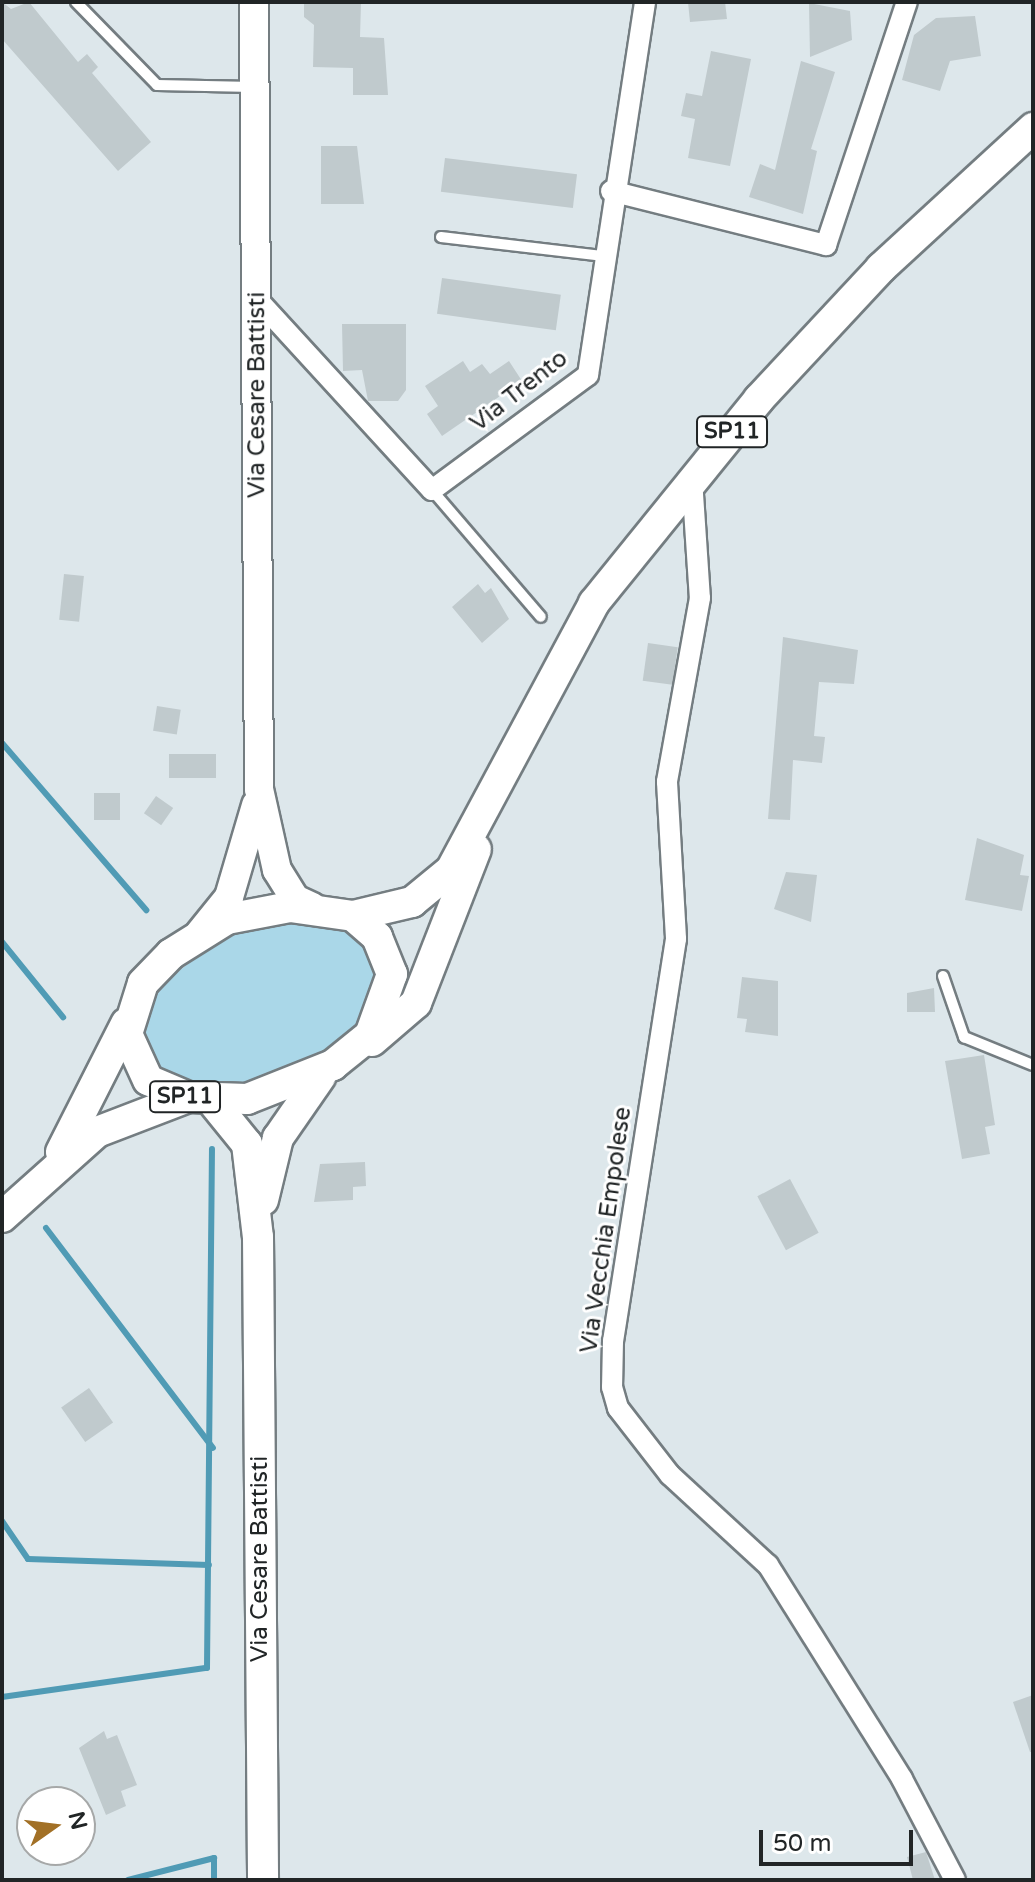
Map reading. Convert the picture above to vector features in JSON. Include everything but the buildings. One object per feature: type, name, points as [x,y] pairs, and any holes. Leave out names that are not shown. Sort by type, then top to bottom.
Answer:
[{"type":"main road","name":"SP11","points":[[353,916],[393,910],[436,887],[496,787],[594,603],[692,479],[881,268],[1033,128]]},
{"type":"main road","name":"SP11","points":[[337,1063],[395,1026],[416,1003],[444,945],[496,787]]},
{"type":"main road","name":"Via Cesare Battisti","points":[[258,1237],[278,1138],[304,1093],[337,1063],[384,1013],[392,974],[377,937],[353,916],[312,907],[241,915],[191,940],[143,983],[128,1019],[139,1069],[166,1091],[200,1099],[275,1091],[337,1063]]},
{"type":"main road","points":[[49,1171],[128,1019]]},
{"type":"main road","name":"Via Cesare Battisti","points":[[200,1099],[247,1144],[258,1237],[263,1880]]},
{"type":"main road","points":[[2,1217],[49,1171],[115,1121],[200,1099]]},
{"type":"street","name":"Via Cesare Battisti","points":[[254,2],[259,789],[277,870],[295,899],[312,907]]},
{"type":"street","name":"Via Trento","points":[[432,490],[588,375],[611,191],[645,2]]},
{"type":"street","points":[[611,191],[826,245],[907,2]]},
{"type":"street","points":[[256,298],[432,490]]},
{"type":"street","name":"Via Vecchia Empolese","points":[[692,479],[700,598],[667,782],[676,939],[613,1341],[612,1387],[618,1408],[670,1475],[768,1565],[902,1779],[955,1880]]},
{"type":"street","name":"Via Cesare Battisti","points":[[191,940],[229,897],[259,789]]},
{"type":"lane","points":[[76,2],[157,85],[254,87]]},
{"type":"lane","points":[[441,237],[602,256]]},
{"type":"lane","points":[[432,490],[541,617]]},
{"type":"lane","points":[[943,976],[964,1037],[1033,1065]]},
{"type":"shaded area","points":[[291,920],[348,928],[367,945],[379,975],[360,1027],[326,1054],[245,1086],[190,1085],[157,1071],[143,1048],[141,1022],[154,990],[232,930]]},
{"type":"waterway","points":[[2,743],[146,910]]},
{"type":"waterway","points":[[2,942],[63,1017]]},
{"type":"waterway","points":[[2,1697],[207,1668],[212,1149]]},
{"type":"waterway","points":[[46,1228],[213,1448]]},
{"type":"waterway","points":[[2,1521],[28,1559],[209,1565]]},
{"type":"waterway","points":[[128,1880],[214,1858],[214,1880]]}]
